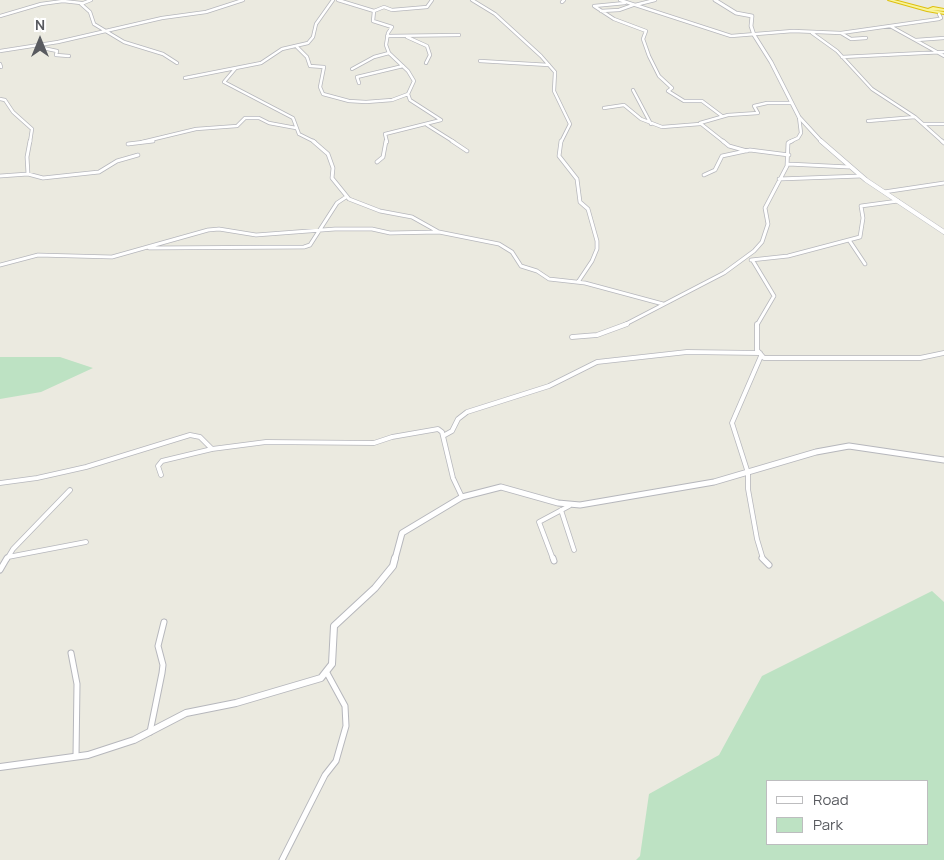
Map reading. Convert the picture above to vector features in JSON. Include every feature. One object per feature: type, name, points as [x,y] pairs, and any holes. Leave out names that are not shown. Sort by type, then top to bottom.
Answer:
[{"type":"highway","points":[[890,0],[929,9]]},
{"type":"highway","points":[[895,0],[943,13]]},
{"type":"street","points":[[0,16],[41,4],[63,1],[81,3],[91,0]]},
{"type":"street","points":[[0,51],[106,31],[162,18],[206,12],[243,0]]},
{"type":"street","points":[[185,78],[261,63],[282,49],[297,47],[310,41],[316,24],[333,0]]},
{"type":"street","points":[[338,0],[374,11],[384,8],[392,10],[427,8],[432,0]]},
{"type":"street","points":[[472,0],[496,14],[555,72],[554,92],[570,124],[561,140],[559,156],[577,179],[580,202],[588,209],[597,241],[597,249],[592,261],[578,282]]},
{"type":"street","points":[[620,0],[726,35],[754,35],[793,31],[841,32],[939,19],[943,13]]},
{"type":"street","points":[[600,11],[618,10],[655,0]]},
{"type":"street","points":[[715,0],[736,12],[751,16],[754,35],[771,62],[799,117],[824,146],[861,176],[944,232]]},
{"type":"street","points":[[81,3],[90,12],[94,24],[124,42],[163,54],[177,63]]},
{"type":"street","points":[[627,3],[595,5],[600,11],[614,19],[640,27],[646,31],[644,38],[648,56],[659,76],[672,88],[668,91],[684,101],[702,101],[722,116]]},
{"type":"street","points":[[374,11],[373,21],[392,27],[387,36],[386,46],[389,53],[403,66],[414,81],[408,94],[410,101],[441,120],[385,134],[387,145],[383,157],[377,162]]},
{"type":"street","points":[[890,26],[944,54]]},
{"type":"street","points":[[810,32],[842,57],[872,89],[915,117],[944,143]]},
{"type":"street","points":[[841,32],[851,39],[866,38]]},
{"type":"street","points":[[387,36],[459,35]]},
{"type":"street","points":[[404,36],[427,46],[430,55],[426,63]]},
{"type":"street","points":[[915,40],[944,38]]},
{"type":"street","points":[[40,44],[43,48],[57,51],[56,55],[69,56]]},
{"type":"street","points":[[297,47],[307,58],[310,66],[324,67],[320,87],[323,94],[366,102],[392,100],[408,94]]},
{"type":"street","points":[[842,57],[939,52]]},
{"type":"street","points":[[352,69],[374,57],[389,53]]},
{"type":"street","points":[[480,61],[549,65]]},
{"type":"street","points":[[359,83],[357,77],[403,66]]},
{"type":"street","points":[[235,68],[224,82],[290,116],[301,135],[318,144],[328,154],[333,168],[332,178],[338,189],[346,197],[380,211],[400,216],[412,216],[439,232]]},
{"type":"street","points":[[633,90],[651,124]]},
{"type":"street","points":[[0,99],[5,100],[13,112],[32,129],[27,157],[28,174]]},
{"type":"street","points":[[604,108],[624,105],[639,118],[651,124],[671,128],[700,124],[722,116],[758,113],[754,106],[766,103],[791,102]]},
{"type":"street","points":[[572,337],[603,333],[647,314],[747,258],[762,242],[768,218],[764,210],[788,164],[788,143],[798,138],[801,133],[799,117]]},
{"type":"street","points":[[868,121],[915,117]]},
{"type":"street","points":[[128,144],[155,141],[196,129],[236,126],[245,118],[259,118],[268,123],[296,128]]},
{"type":"street","points":[[426,124],[467,151]]},
{"type":"street","points":[[700,124],[730,146],[747,151],[789,155]]},
{"type":"street","points":[[924,124],[944,124]]},
{"type":"street","points":[[704,175],[715,170],[721,157],[747,151]]},
{"type":"street","points":[[0,176],[28,174],[43,178],[100,172],[117,161],[138,155]]},
{"type":"street","points":[[788,164],[849,167]]},
{"type":"street","points":[[779,179],[826,179],[861,176]]},
{"type":"street","points":[[884,192],[944,184]]},
{"type":"street","points":[[143,248],[310,245],[337,203],[346,197]]},
{"type":"street","points":[[753,261],[788,256],[849,240],[861,235],[864,218],[861,206],[899,201]]},
{"type":"street","points":[[0,265],[38,255],[112,257],[208,230],[219,229],[256,235],[319,230],[439,232],[499,244],[512,252],[522,266],[537,271],[549,279],[578,282],[663,304]]},
{"type":"street","points":[[849,240],[865,264]]},
{"type":"street","points":[[747,258],[753,261],[774,296],[758,323],[756,343],[760,355],[732,423],[748,473],[748,488],[757,539],[762,558],[769,565]]},
{"type":"street","points":[[443,436],[450,432],[458,419],[467,412],[549,386],[597,362],[687,352],[760,355],[769,359],[876,359],[920,358],[944,352]]},
{"type":"street","points":[[161,475],[158,466],[162,461],[212,450],[266,442],[374,443],[392,437],[440,429],[453,478],[462,497]]},
{"type":"street","points":[[0,483],[37,478],[86,467],[190,435],[200,437],[212,450]]},
{"type":"street","points":[[554,561],[539,522],[569,506],[671,491],[748,473],[802,456],[849,446],[944,460]]},
{"type":"street","points":[[0,767],[76,756],[111,748],[150,732],[186,713],[236,703],[321,678],[327,673],[332,664],[334,626],[375,588],[393,566],[402,533],[462,497],[501,487],[569,506]]},
{"type":"street","points":[[0,570],[8,557],[70,490]]},
{"type":"street","points":[[561,510],[574,550]]},
{"type":"street","points":[[8,557],[86,542]]},
{"type":"street","points":[[150,732],[162,673],[163,665],[158,646],[164,622]]},
{"type":"street","points":[[71,653],[77,684],[76,756]]},
{"type":"street","points":[[282,860],[306,817],[325,776],[336,761],[346,726],[347,716],[342,697],[327,673]]},
{"type":"green space","points":[[0,357],[60,357],[93,368],[41,392],[0,399]]},
{"type":"green space","points":[[932,591],[944,602],[944,860],[636,860],[640,856],[649,794],[719,755],[762,676]]}]
